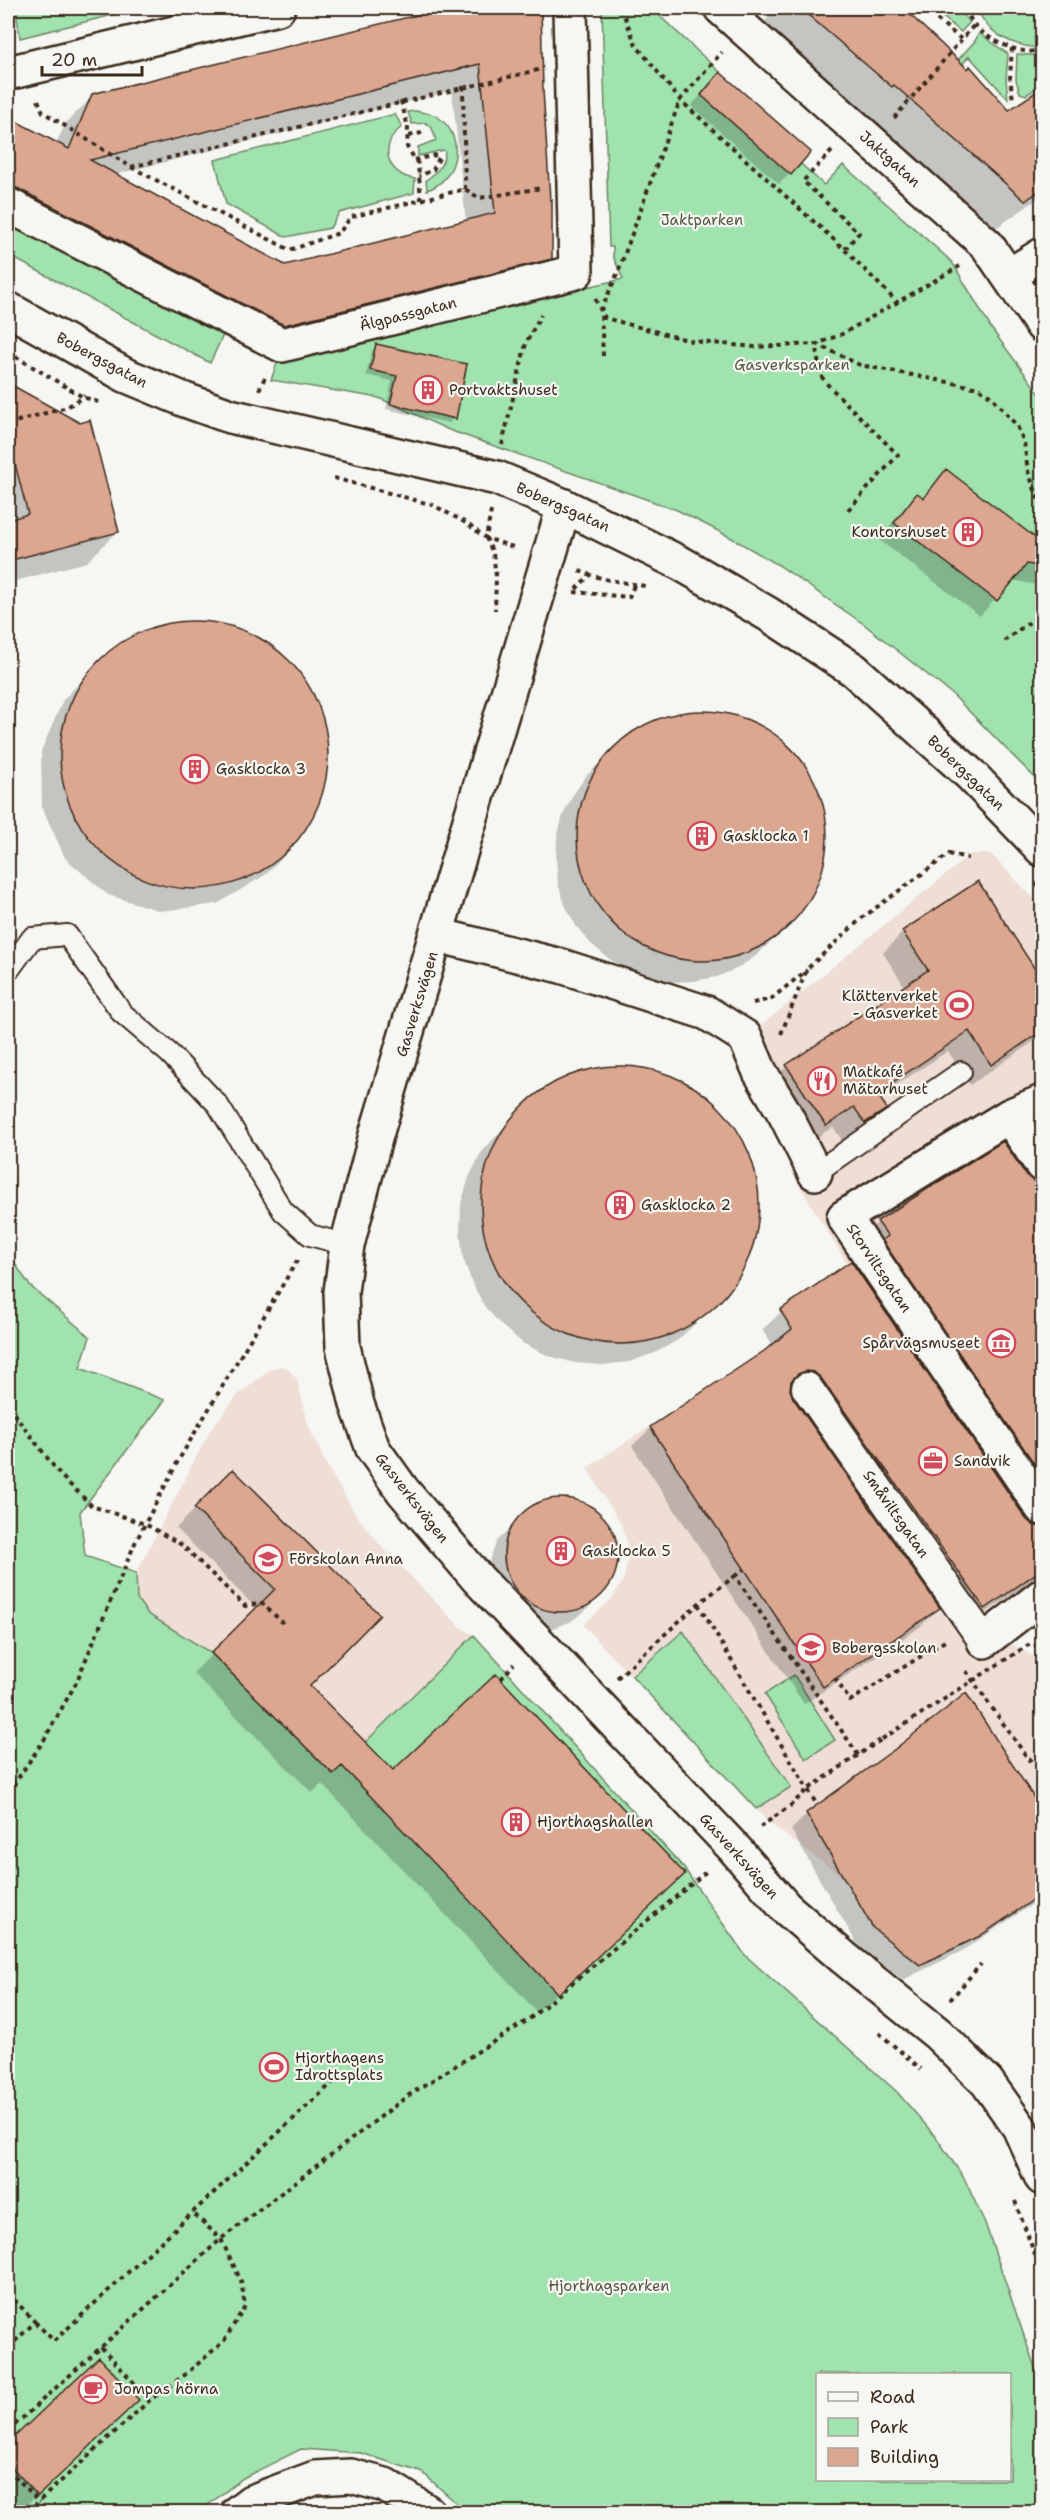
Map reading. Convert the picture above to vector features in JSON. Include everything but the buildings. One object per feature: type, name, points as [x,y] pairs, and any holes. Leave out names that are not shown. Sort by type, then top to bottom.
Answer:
[{"type":"street","points":[[8,73],[278,8]]},
{"type":"street","points":[[570,8],[570,273]]},
{"type":"street","name":"Jaktgatan","points":[[730,13],[987,245],[1042,325]]},
{"type":"street","name":"Älgpassgatan","points":[[8,205],[282,345],[570,273]]},
{"type":"street","points":[[1010,276],[1042,255]]},
{"type":"street","name":"Bobergsgatan","points":[[8,309],[126,375],[207,408],[240,419],[497,478],[564,506],[682,564],[768,614],[854,670],[971,775],[1042,849]]},
{"type":"street","name":"Gasverksvägen","points":[[564,506],[438,935],[376,1135],[347,1245],[341,1292],[343,1347],[357,1404],[373,1449],[403,1491],[477,1579],[733,1847],[786,1908],[938,2034],[987,2082],[1019,2127],[1042,2178]]},
{"type":"street","points":[[438,935],[561,966],[707,1012],[744,1037],[760,1072],[785,1114],[815,1173]]},
{"type":"street","name":"Storviltsgatan","points":[[1042,1102],[1009,1116],[844,1217],[1042,1508]]},
{"type":"street","points":[[1009,1116],[1042,1165]]},
{"type":"street","name":"Småviltsgatan","points":[[807,1388],[984,1641]]},
{"type":"street","points":[[984,1641],[1042,1596]]},
{"type":"street","points":[[238,2512],[251,2502],[315,2478],[351,2476],[385,2485],[428,2512]]},
{"type":"lane","points":[[8,971],[32,938],[67,935],[122,1013],[170,1054],[218,1105],[283,1211],[310,1236],[347,1245]]},
{"type":"lane","points":[[815,1173],[961,1072]]},
{"type":"path","points":[[621,8],[636,45],[680,100],[844,249],[898,303]]},
{"type":"path","points":[[923,8],[961,39]]},
{"type":"path","points":[[962,8],[967,10],[974,24],[1012,48],[1042,51]]},
{"type":"path","points":[[603,356],[601,310],[619,270],[680,100],[730,13]]},
{"type":"path","points":[[872,143],[974,24]]},
{"type":"path","points":[[1012,48],[1010,78],[1013,100]]},
{"type":"path","points":[[131,167],[463,86],[544,69]]},
{"type":"path","points":[[463,86],[465,189]]},
{"type":"path","points":[[36,97],[43,112],[131,167],[290,250],[339,233],[351,217],[465,189],[478,198],[527,191]]},
{"type":"path","points":[[401,101],[409,136],[407,147],[418,164],[421,200]]},
{"type":"path","points":[[409,136],[425,132]]},
{"type":"path","points":[[837,146],[803,181],[859,233],[844,249]]},
{"type":"path","points":[[414,160],[436,155],[439,159],[433,170],[419,176]]},
{"type":"path","points":[[502,447],[526,343],[570,273],[605,318],[691,341],[755,347],[817,344],[842,334],[898,303],[967,262],[987,245]]},
{"type":"path","points":[[817,344],[861,365],[979,388],[992,397],[1017,426],[1024,442],[1028,471],[1042,509]]},
{"type":"path","points":[[817,344],[819,372],[825,382],[898,454],[848,510]]},
{"type":"path","points":[[8,352],[83,397],[105,405]]},
{"type":"path","points":[[8,424],[67,407]]},
{"type":"path","points":[[331,477],[433,505],[466,523],[486,538],[590,575],[653,588]]},
{"type":"path","points":[[573,592],[590,575]]},
{"type":"path","points":[[1004,641],[1042,612]]},
{"type":"path","points":[[707,1012],[771,999],[862,918],[950,854],[968,858]]},
{"type":"path","points":[[1034,881],[1042,889]]},
{"type":"path","points":[[781,1042],[781,1034],[807,969]]},
{"type":"path","points":[[8,1792],[44,1740],[76,1683],[122,1574],[178,1461],[289,1276],[310,1236]]},
{"type":"path","points":[[8,1406],[61,1476],[92,1506],[146,1524],[182,1545],[245,1606],[262,1604],[283,1623]]},
{"type":"path","points":[[612,1682],[698,1605],[744,1569]]},
{"type":"path","points":[[735,1576],[859,1756]]},
{"type":"path","points":[[698,1605],[817,1805]]},
{"type":"path","points":[[835,1678],[850,1701],[945,1640],[952,1650]]},
{"type":"path","points":[[753,1830],[769,1823],[807,1790],[882,1739],[1033,1642]]},
{"type":"path","points":[[501,1679],[517,1662]]},
{"type":"path","points":[[964,1668],[1029,1760],[1042,1751]]},
{"type":"path","points":[[8,2432],[221,2239],[409,2095],[528,2020],[686,1889]]},
{"type":"path","points":[[942,1997],[949,2002],[981,1964]]},
{"type":"path","points":[[8,2293],[54,2341],[344,2072]]},
{"type":"path","points":[[27,2512],[150,2400],[186,2374],[224,2341],[245,2306],[241,2281],[221,2239],[193,2212]]},
{"type":"path","points":[[8,2348],[35,2322]]},
{"type":"path","points":[[101,2347],[150,2400]]},
{"type":"path","points":[[8,2469],[40,2502]]},
{"type":"shaded area","points":[[971,854],[991,854],[1042,907],[1042,1612],[1002,1638],[1036,1658],[1042,1668],[1042,1894],[992,1930],[920,1965],[873,1928],[844,1878],[769,1823],[583,1625],[613,1598],[623,1580],[628,1561],[627,1543],[621,1524],[587,1468],[764,1351],[792,1329],[780,1310],[847,1264],[792,1173],[806,1164],[741,1042]]},
{"type":"shaded area","name":"Förskolan Anna","points":[[281,1366],[287,1368],[297,1379],[308,1425],[326,1464],[356,1515],[380,1545],[460,1627],[474,1635],[333,1774],[211,1653],[148,1614],[137,1599],[136,1573],[211,1429],[237,1396],[271,1369]]},
{"type":"green space","points":[[29,8],[141,8],[20,38],[16,11]]},
{"type":"green space","name":"Gasverksparken","points":[[602,8],[651,8],[720,72],[701,95],[791,174],[801,164],[824,185],[843,165],[952,262],[991,328],[1042,397],[1042,785],[953,695],[865,625],[780,566],[730,537],[677,510],[449,430],[379,398],[271,380],[278,360],[294,351],[623,279],[613,256],[613,247],[609,247]]},
{"type":"green space","points":[[932,8],[956,8],[970,22],[961,32]]},
{"type":"green space","points":[[977,8],[1042,8],[1042,48],[1022,45],[1003,38],[988,26]]},
{"type":"green space","points":[[979,33],[1008,54],[1006,79],[1008,99],[969,56],[929,105],[917,105],[975,41]]},
{"type":"green space","points":[[1017,54],[1042,56],[1042,85],[1026,95],[1020,93],[1016,80]]},
{"type":"green space","points":[[408,112],[431,114],[448,126],[455,146],[452,168],[438,185],[427,190],[426,180],[439,169],[445,152],[443,150],[418,156],[418,147],[436,140],[432,128],[426,123],[412,124]]},
{"type":"green space","points":[[395,114],[402,127],[394,134],[390,142],[389,158],[397,172],[415,179],[414,193],[339,213],[330,228],[286,237],[226,204],[215,160]]},
{"type":"green space","points":[[8,220],[224,333],[210,363],[8,255]]},
{"type":"green space","name":"Hjorthagsparken","points":[[8,1253],[30,1286],[90,1337],[80,1368],[165,1400],[80,1512],[85,1556],[136,1573],[137,1599],[148,1614],[211,1653],[333,1774],[474,1635],[683,1867],[745,1955],[897,2092],[936,2137],[964,2178],[985,2223],[1042,2388],[1042,2512],[466,2512],[423,2473],[361,2453],[301,2449],[243,2478],[199,2512],[8,2512]]},
{"type":"green space","points":[[683,1631],[791,1787],[756,1809],[632,1676]]},
{"type":"green space","points":[[794,1675],[835,1740],[806,1759],[765,1694]]},
{"type":"place","name":"Portvaktshuset","points":[[428,390]]},
{"type":"place","name":"Kontorshuset","points":[[968,532]]},
{"type":"place","name":"Gasklocka 3","points":[[195,769]]},
{"type":"place","name":"Gasklocka 1","points":[[702,836]]},
{"type":"place","name":"Klätterverket - Gasverket","points":[[959,1005]]},
{"type":"place","name":"Matkafé Mätarhuset","points":[[822,1081]]},
{"type":"place","name":"Gasklocka 2","points":[[620,1205]]},
{"type":"place","name":"Spårvägsmuseet","points":[[1001,1343]]},
{"type":"place","name":"Sandvik","points":[[933,1461]]},
{"type":"place","name":"Gasklocka 5","points":[[561,1551]]},
{"type":"place","name":"Förskolan Anna","points":[[268,1559]]},
{"type":"place","name":"Bobergsskolan","points":[[811,1648]]},
{"type":"place","name":"Hjorthagshallen","points":[[516,1822]]},
{"type":"place","name":"Hjorthagens Idrottsplats","points":[[274,2067]]},
{"type":"place","name":"Jompas hörna","points":[[93,2389]]},
{"type":"park label","name":"Jaktparken","points":[[702,220]]}]
